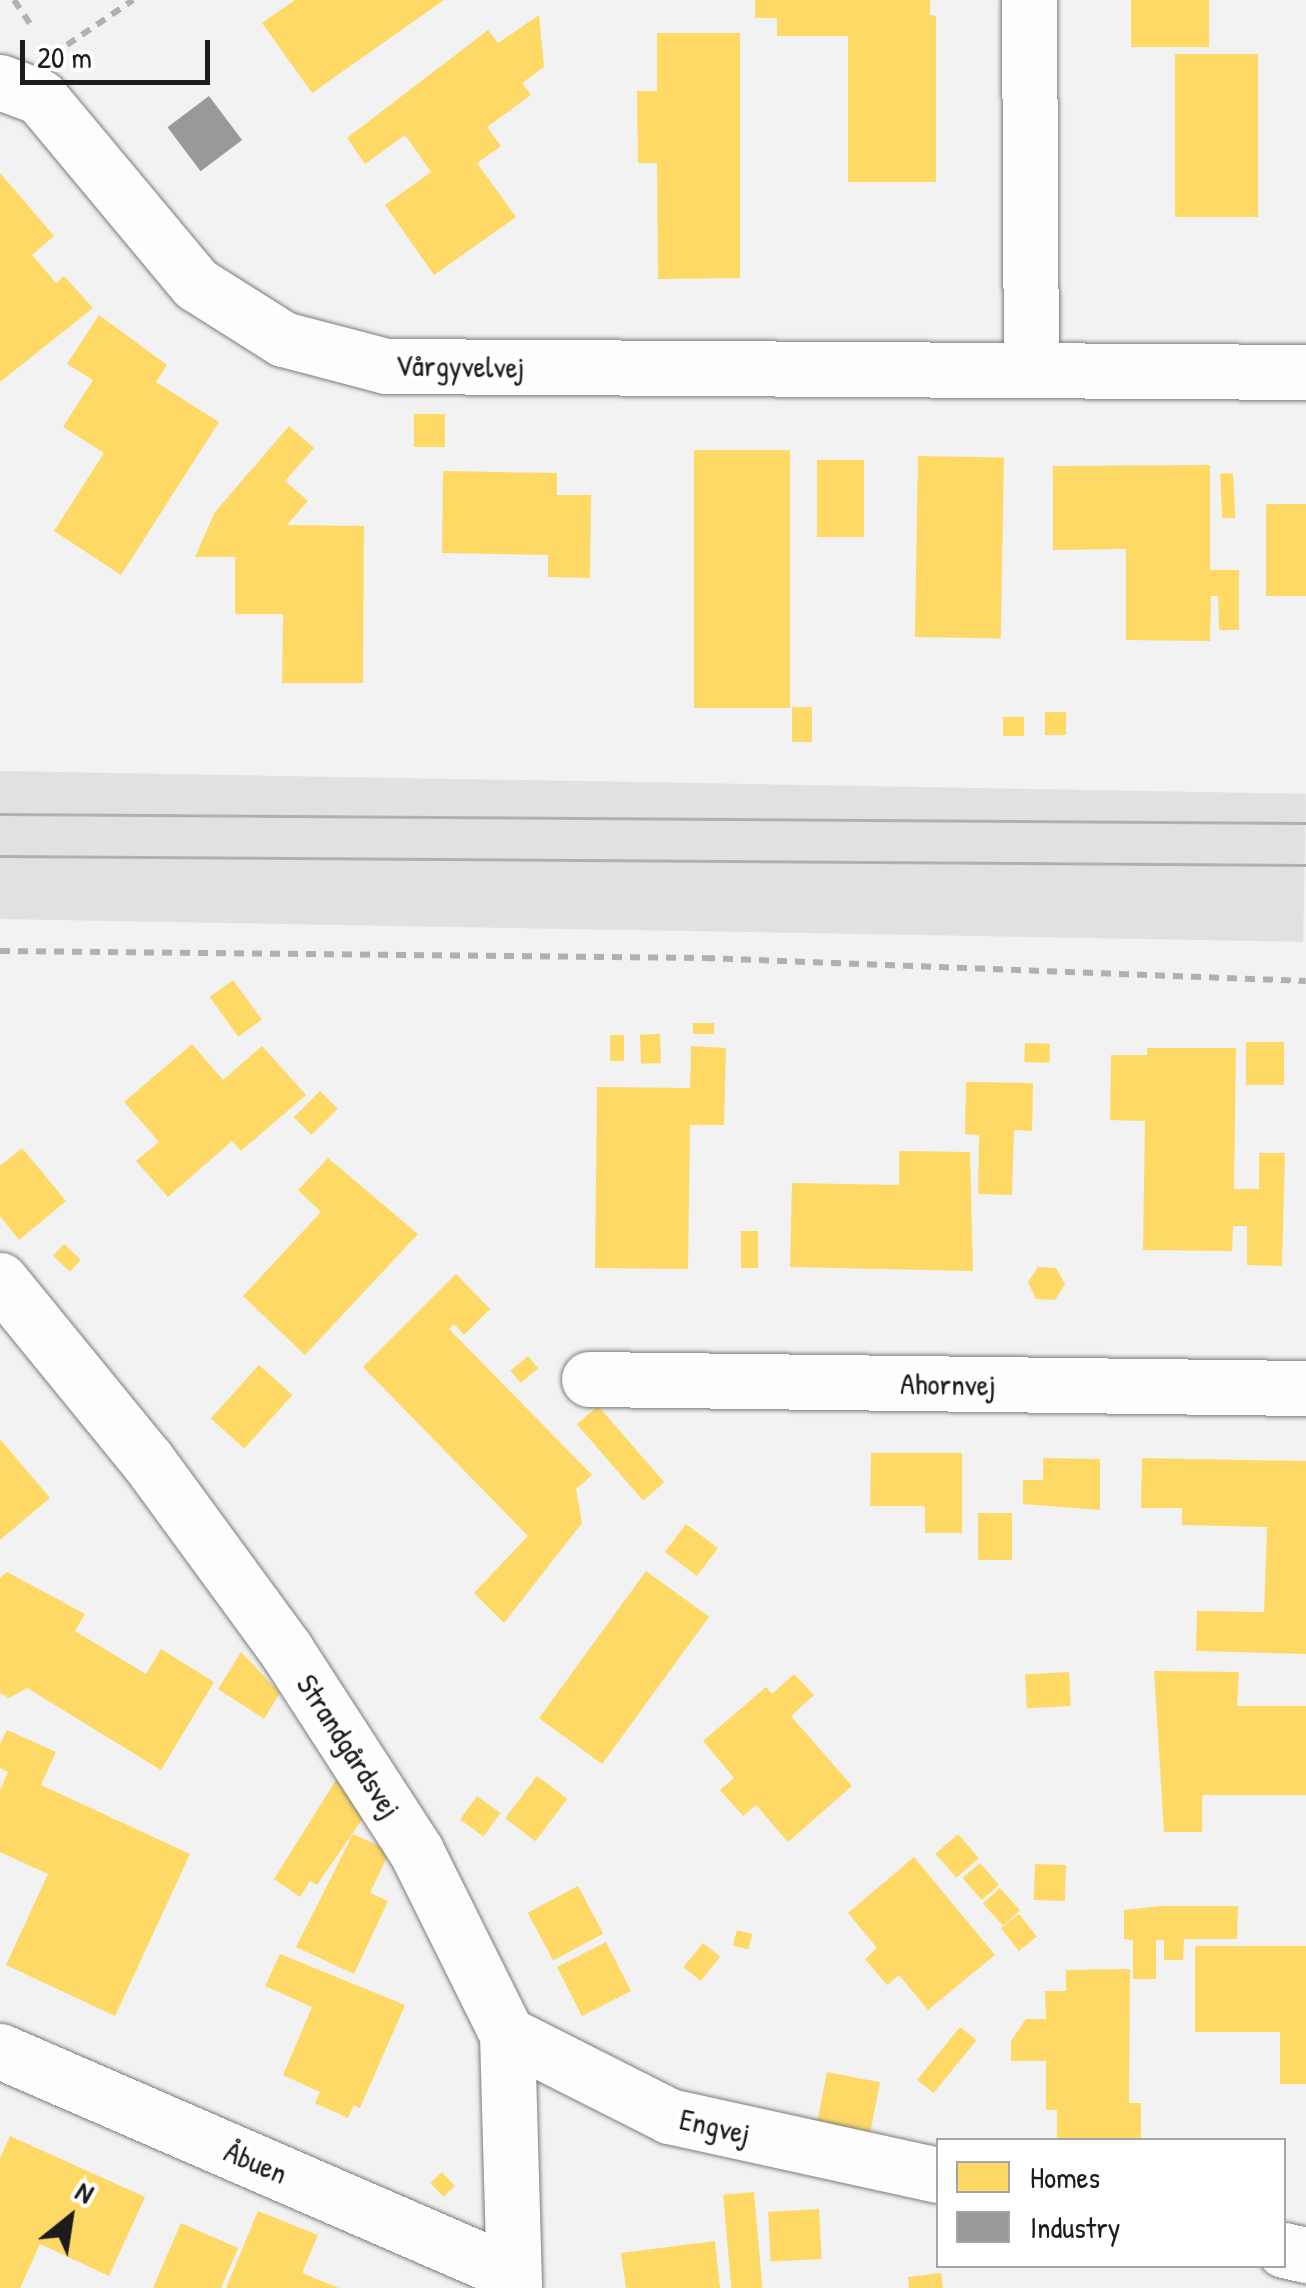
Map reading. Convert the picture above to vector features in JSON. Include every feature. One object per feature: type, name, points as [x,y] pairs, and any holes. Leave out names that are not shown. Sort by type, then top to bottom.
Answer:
[{"type":"street","points":[[1029,0],[1031,370]]},
{"type":"street","name":"Vårgyvelvej","points":[[0,82],[40,96],[196,284],[282,338],[386,366],[1306,372]]},
{"type":"street","name":"Strandgårdsvej","points":[[0,1280],[148,1460],[286,1650],[416,1851],[507,2034],[512,2280]]},
{"type":"street","name":"Ahornvej","points":[[590,1379],[1306,1388]]},
{"type":"street","name":"Engvej","points":[[507,2034],[669,2116],[936,2175]]},
{"type":"street","name":"Åbuen","points":[[0,2051],[512,2280]]},
{"type":"path","points":[[14,0],[42,42]]},
{"type":"path","points":[[52,56],[133,0]]},
{"type":"path","points":[[0,951],[704,958],[1306,981]]},
{"type":"shaded area","points":[[0,771],[1306,794],[1303,942],[0,919]]},
{"type":"building: Homes","points":[[295,0],[444,0],[312,93],[262,23]]},
{"type":"building: Homes","points":[[755,0],[930,0],[930,15],[936,16],[936,182],[848,182],[848,36],[777,36],[777,18],[755,18]]},
{"type":"building: Homes","points":[[1131,0],[1209,0],[1209,47],[1131,47]]},
{"type":"building: Homes","points":[[539,15],[544,67],[522,83],[531,95],[487,127],[501,146],[477,163],[516,217],[434,275],[385,205],[431,172],[405,135],[365,164],[347,138],[488,30],[498,43]]},
{"type":"building: Homes","points":[[657,33],[740,33],[740,278],[658,279],[657,163],[638,163],[637,91],[657,91]]},
{"type":"building: Homes","points":[[1175,54],[1258,54],[1258,217],[1175,217]]},
{"type":"building: Homes","points":[[0,173],[54,236],[32,255],[56,283],[64,276],[93,308],[0,382]]},
{"type":"building: Homes","points":[[99,315],[167,365],[156,382],[219,422],[121,575],[54,531],[104,453],[63,427],[93,380],[67,364]]},
{"type":"building: Homes","points":[[414,414],[445,414],[445,447],[414,447]]},
{"type":"building: Homes","points":[[289,426],[314,448],[285,481],[308,501],[287,525],[364,526],[363,683],[282,683],[283,614],[235,614],[235,557],[195,557],[215,512]]},
{"type":"building: Homes","points":[[694,450],[790,450],[790,708],[694,708]]},
{"type":"building: Homes","points":[[918,456],[1004,458],[1001,638],[915,637]]},
{"type":"building: Homes","points":[[817,460],[864,460],[864,537],[817,537]]},
{"type":"building: Homes","points":[[1210,465],[1210,570],[1239,570],[1239,630],[1219,630],[1218,596],[1211,596],[1210,641],[1126,640],[1126,549],[1053,550],[1053,466]]},
{"type":"building: Homes","points":[[443,471],[557,473],[557,495],[591,495],[590,578],[548,577],[548,555],[442,553]]},
{"type":"building: Homes","points":[[1233,473],[1235,518],[1222,519],[1220,474]]},
{"type":"building: Homes","points":[[1266,504],[1306,504],[1306,596],[1266,596]]},
{"type":"building: Homes","points":[[792,707],[812,707],[812,742],[792,742]]},
{"type":"building: Homes","points":[[1045,712],[1066,712],[1066,735],[1045,735]]},
{"type":"building: Homes","points":[[1003,717],[1024,717],[1024,736],[1003,736]]},
{"type":"building: Homes","points":[[233,980],[262,1020],[238,1037],[210,997]]},
{"type":"building: Homes","points":[[693,1023],[714,1023],[714,1034],[693,1034]]},
{"type":"building: Homes","points":[[660,1034],[661,1063],[641,1064],[640,1035]]},
{"type":"building: Homes","points":[[610,1035],[624,1035],[624,1061],[610,1061]]},
{"type":"building: Homes","points":[[1246,1042],[1284,1042],[1284,1085],[1246,1085]]},
{"type":"building: Homes","points":[[1025,1043],[1050,1044],[1049,1063],[1024,1062]]},
{"type":"building: Homes","points":[[192,1044],[223,1080],[262,1046],[306,1095],[241,1151],[232,1141],[168,1197],[136,1161],[159,1142],[124,1102]]},
{"type":"building: Homes","points":[[691,1046],[726,1048],[724,1125],[690,1125],[688,1269],[595,1268],[597,1087],[690,1088]]},
{"type":"building: Homes","points":[[1147,1048],[1236,1048],[1234,1189],[1259,1189],[1259,1153],[1285,1153],[1282,1266],[1247,1265],[1247,1226],[1233,1226],[1232,1251],[1143,1250],[1145,1121],[1110,1120],[1111,1055],[1147,1055]]},
{"type":"building: Homes","points":[[966,1082],[1033,1083],[1032,1131],[1014,1130],[1012,1195],[978,1194],[979,1135],[965,1134]]},
{"type":"building: Homes","points":[[320,1091],[338,1109],[312,1135],[294,1117]]},
{"type":"building: Homes","points":[[22,1148],[66,1201],[19,1240],[0,1216],[0,1166]]},
{"type":"building: Homes","points":[[899,1151],[970,1152],[973,1271],[790,1267],[792,1183],[899,1185]]},
{"type":"building: Homes","points":[[328,1158],[418,1234],[305,1355],[243,1296],[321,1212],[298,1190]]},
{"type":"building: Homes","points":[[741,1231],[758,1231],[758,1268],[741,1268]]},
{"type":"building: Homes","points":[[64,1244],[81,1260],[70,1271],[53,1256]]},
{"type":"building: Homes","points":[[1038,1267],[1056,1268],[1065,1284],[1055,1300],[1036,1299],[1028,1282]]},
{"type":"building: Homes","points":[[456,1274],[490,1309],[464,1335],[454,1324],[449,1329],[592,1475],[576,1489],[582,1523],[504,1623],[474,1593],[528,1536],[363,1367]]},
{"type":"building: Homes","points":[[528,1356],[538,1368],[521,1383],[510,1371]]},
{"type":"building: Homes","points":[[259,1365],[292,1395],[244,1449],[211,1419]]},
{"type":"building: Homes","points":[[598,1406],[664,1482],[643,1501],[577,1424]]},
{"type":"building: Homes","points":[[0,1439],[50,1498],[0,1540]]},
{"type":"building: Homes","points":[[871,1453],[962,1453],[962,1533],[925,1533],[925,1506],[870,1506]]},
{"type":"building: Homes","points":[[1043,1458],[1100,1459],[1100,1510],[1023,1504],[1023,1480],[1043,1480]]},
{"type":"building: Homes","points":[[1142,1458],[1306,1461],[1306,1654],[1196,1651],[1197,1611],[1264,1612],[1267,1527],[1182,1525],[1182,1508],[1141,1508]]},
{"type":"building: Homes","points":[[978,1513],[1012,1513],[1012,1560],[978,1560]]},
{"type":"building: Homes","points":[[686,1524],[718,1548],[697,1576],[665,1552]]},
{"type":"building: Homes","points":[[646,1571],[709,1617],[602,1764],[539,1718]]},
{"type":"building: Homes","points":[[7,1572],[85,1614],[75,1631],[146,1674],[161,1649],[214,1682],[161,1770],[27,1688],[9,1698],[0,1693],[0,1578]]},
{"type":"building: Homes","points":[[241,1652],[280,1693],[264,1719],[218,1689]]},
{"type":"building: Homes","points":[[1154,1671],[1239,1672],[1237,1706],[1306,1706],[1306,1795],[1202,1795],[1202,1832],[1164,1832]]},
{"type":"building: Homes","points":[[1069,1672],[1071,1706],[1027,1708],[1025,1674]]},
{"type":"building: Homes","points":[[794,1674],[814,1695],[791,1716],[852,1786],[788,1842],[756,1805],[743,1816],[720,1790],[734,1778],[703,1741],[766,1687],[772,1694]]},
{"type":"building: Homes","points":[[7,1730],[56,1752],[41,1785],[190,1854],[115,2016],[6,1965],[48,1874],[0,1852],[0,1790],[8,1772],[0,1768],[0,1744]]},
{"type":"building: Homes","points":[[537,1776],[567,1799],[535,1841],[505,1818]]},
{"type":"building: Homes","points":[[336,1780],[368,1811],[317,1885],[310,1881],[300,1897],[274,1879]]},
{"type":"building: Homes","points":[[477,1796],[500,1813],[483,1837],[460,1819]]},
{"type":"building: Homes","points":[[353,1834],[390,1851],[370,1893],[388,1901],[354,1974],[296,1947]]},
{"type":"building: Homes","points":[[958,1834],[979,1858],[956,1878],[935,1854]]},
{"type":"building: Homes","points":[[914,1857],[995,1955],[928,2010],[899,1975],[887,1985],[865,1959],[877,1948],[848,1913]]},
{"type":"building: Homes","points":[[980,1863],[999,1885],[982,1900],[963,1878]]},
{"type":"building: Homes","points":[[1035,1864],[1066,1865],[1065,1901],[1034,1900]]},
{"type":"building: Homes","points":[[578,1886],[603,1934],[553,1960],[528,1913]]},
{"type":"building: Homes","points":[[1000,1888],[1020,1910],[1003,1926],[983,1903]]},
{"type":"building: Homes","points":[[1238,1906],[1237,1939],[1184,1939],[1183,1960],[1164,1960],[1164,1940],[1156,1940],[1156,1979],[1133,1979],[1133,1940],[1124,1939],[1124,1910]]},
{"type":"building: Homes","points":[[1019,1914],[1037,1937],[1019,1951],[1001,1928]]},
{"type":"building: Homes","points":[[737,1930],[752,1934],[748,1950],[733,1945]]},
{"type":"building: Homes","points":[[606,1942],[631,1991],[582,2016],[557,1967]]},
{"type":"building: Homes","points":[[703,1943],[720,1957],[701,1981],[683,1967]]},
{"type":"building: Homes","points":[[1195,1946],[1306,1946],[1306,2084],[1280,2084],[1280,2032],[1195,2032]]},
{"type":"building: Homes","points":[[280,1954],[405,2005],[360,2108],[354,2105],[348,2118],[315,2103],[320,2092],[283,2075],[312,2007],[265,1986]]},
{"type":"building: Homes","points":[[1130,1969],[1129,2103],[1141,2103],[1141,2138],[1057,2138],[1057,2110],[1046,2110],[1046,2061],[1011,2061],[1011,2041],[1026,2019],[1046,2019],[1045,1991],[1066,1991],[1066,1970]]},
{"type":"building: Homes","points":[[960,2027],[976,2040],[934,2093],[917,2080]]},
{"type":"building: Homes","points":[[827,2072],[880,2082],[870,2132],[817,2122]]},
{"type":"building: Homes","points":[[10,2136],[145,2197],[109,2276],[40,2244],[20,2288],[0,2288],[0,2158]]},
{"type":"building: Homes","points":[[442,2172],[455,2186],[443,2197],[430,2183]]},
{"type":"building: Homes","points":[[754,2192],[762,2288],[731,2288],[723,2195]]},
{"type":"building: Homes","points":[[819,2209],[822,2259],[771,2262],[768,2212]]},
{"type":"building: Homes","points":[[258,2211],[318,2235],[302,2273],[339,2288],[226,2288]]},
{"type":"building: Homes","points":[[181,2223],[238,2248],[221,2288],[153,2288]]},
{"type":"building: Homes","points":[[715,2241],[720,2288],[626,2288],[621,2253]]},
{"type":"building: Homes","points":[[941,2273],[943,2288],[909,2288],[908,2277]]},
{"type":"building: Industry","points":[[209,96],[242,140],[201,171],[167,127]]},
{"type":"tram line","points":[[0,814],[1306,823]]},
{"type":"tram line","points":[[0,856],[1306,865]]}]
